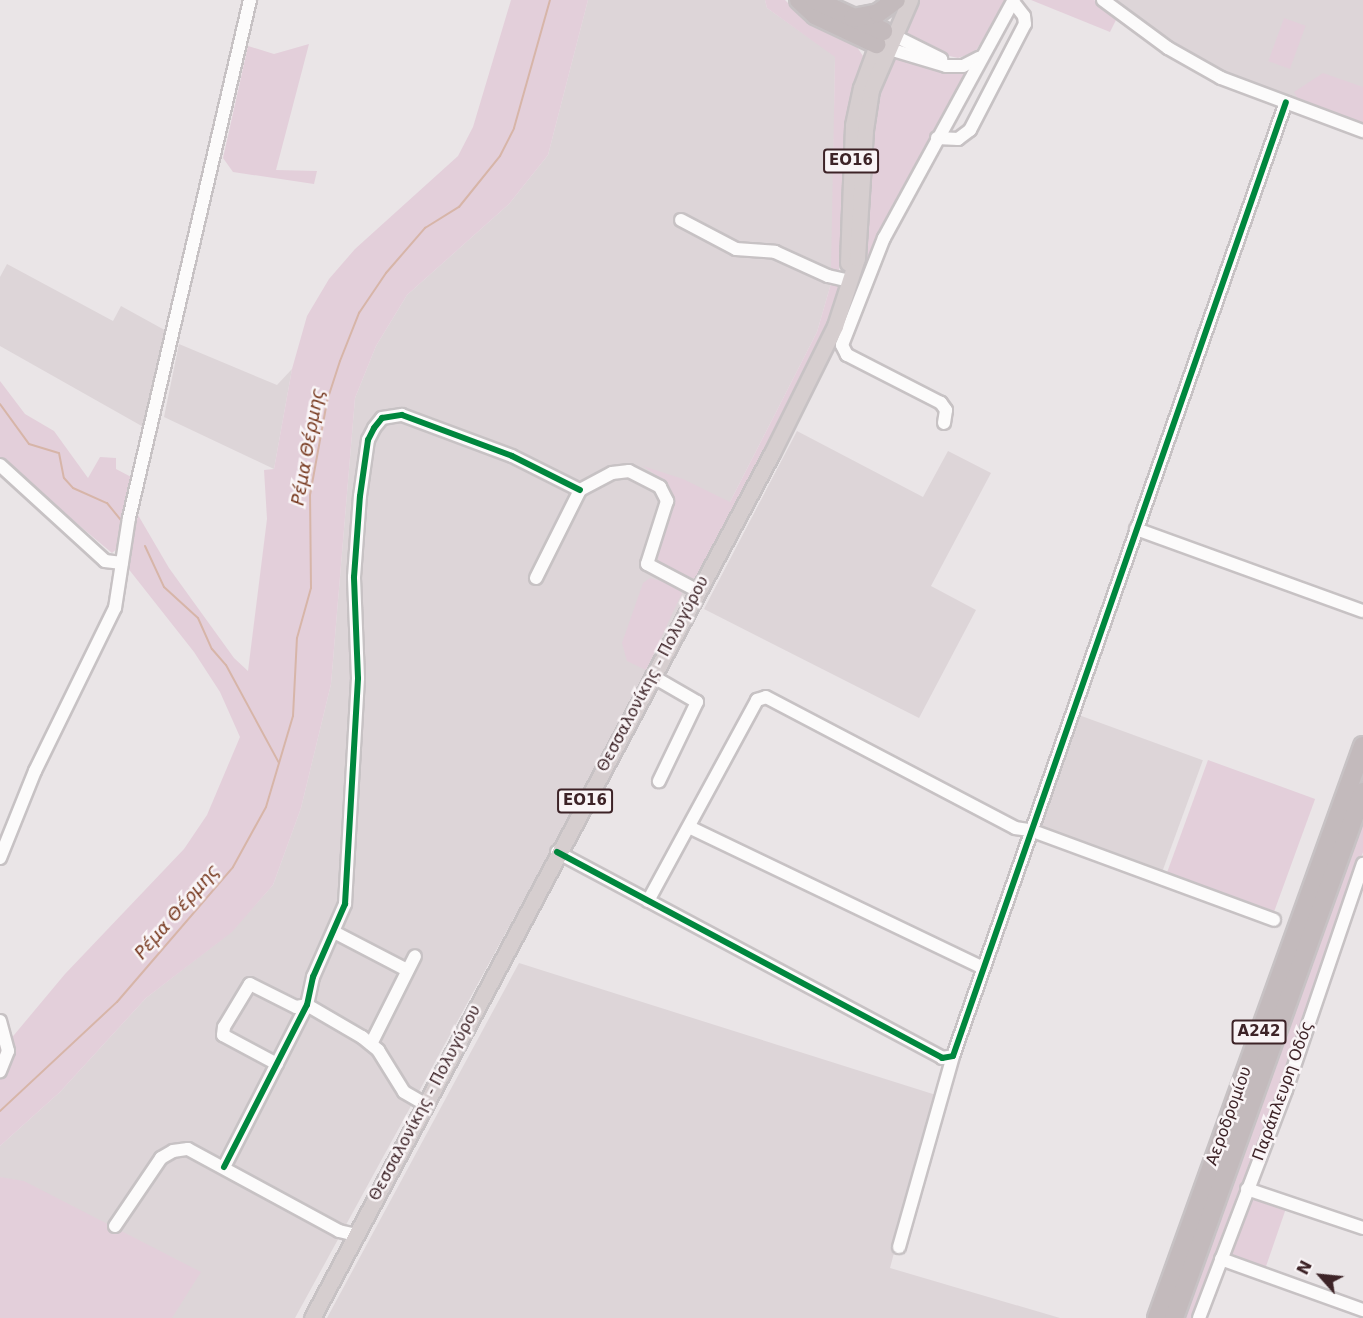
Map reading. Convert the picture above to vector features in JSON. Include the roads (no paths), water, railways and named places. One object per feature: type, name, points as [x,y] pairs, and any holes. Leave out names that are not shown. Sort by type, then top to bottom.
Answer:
[{"type":"highway","points":[[798,0],[816,15],[885,39]]},
{"type":"highway","points":[[815,0],[853,18],[885,39]]},
{"type":"highway","points":[[853,18],[878,13],[898,0]]},
{"type":"highway","name":"Αεροδρομίου","points":[[1157,1318],[1363,746]]},
{"type":"highway","name":"Αεροδρομίου","points":[[1174,1318],[1363,792]]},
{"type":"main road","name":"Θεσσαλονίκης - Πολυγύρου","points":[[885,39],[898,0]]},
{"type":"main road","name":"Θεσσαλονίκης - Πολυγύρου","points":[[312,1318],[423,1103],[825,350],[850,281],[852,133],[861,88],[885,39],[910,0]]},
{"type":"street","points":[[0,858],[35,771],[102,639],[115,608],[134,498],[250,0]]},
{"type":"street","points":[[1102,0],[1198,66],[1363,131]]},
{"type":"street","points":[[938,138],[958,139],[970,130],[1025,24],[1024,16],[1014,1],[982,55],[884,238],[842,345],[847,355],[941,403],[946,410],[944,423]]},
{"type":"street","points":[[885,39],[955,67],[971,63],[982,55]]},
{"type":"street","points":[[899,1247],[953,1056],[1286,102]]},
{"type":"street","points":[[681,220],[736,249],[775,252],[828,276],[850,281]]},
{"type":"street","points":[[224,1167],[307,1005],[313,977],[347,897],[358,678],[354,577],[360,496],[368,440],[374,428],[382,418],[402,416],[512,456],[580,490]]},
{"type":"street","points":[[0,465],[105,561],[122,562]]},
{"type":"street","points":[[536,578],[580,490],[612,472],[629,471],[660,487],[667,501],[647,564],[698,591]]},
{"type":"street","points":[[1136,529],[1363,611]]},
{"type":"street","points":[[652,676],[694,699],[697,706],[660,781]]},
{"type":"street","points":[[648,901],[757,700],[766,697],[1015,828],[1030,830],[1274,920]]},
{"type":"street","points":[[689,827],[983,968]]},
{"type":"street","points":[[557,852],[942,1058],[953,1056]]},
{"type":"street","name":"Παράπλευρη Οδός","points":[[1199,1318],[1363,864]]},
{"type":"street","points":[[334,932],[407,970]]},
{"type":"street","points":[[371,1044],[415,956]]},
{"type":"street","points":[[277,1064],[223,1035],[224,1027],[250,984],[296,1007],[307,1005],[371,1044],[404,1092],[423,1103]]},
{"type":"street","points":[[0,1021],[8,1051],[0,1071]]},
{"type":"street","points":[[115,1226],[161,1158],[173,1151],[188,1149],[339,1231],[356,1235]]},
{"type":"street","points":[[1247,1189],[1363,1228]]},
{"type":"street","points":[[1221,1259],[1363,1310]]},
{"type":"waterway","name":"Ρέμα Θέρμης","points":[[0,1111],[117,1002],[233,867],[266,807],[293,716],[297,638],[311,588],[310,495],[327,401],[340,361],[359,313],[386,273],[425,228],[459,207],[500,156],[514,128],[550,0]]},
{"type":"waterway","points":[[0,404],[29,444],[59,453],[64,478],[73,488],[107,503],[123,523]]},
{"type":"waterway","points":[[145,546],[164,587],[198,618],[212,649],[226,665],[279,763]]}]
